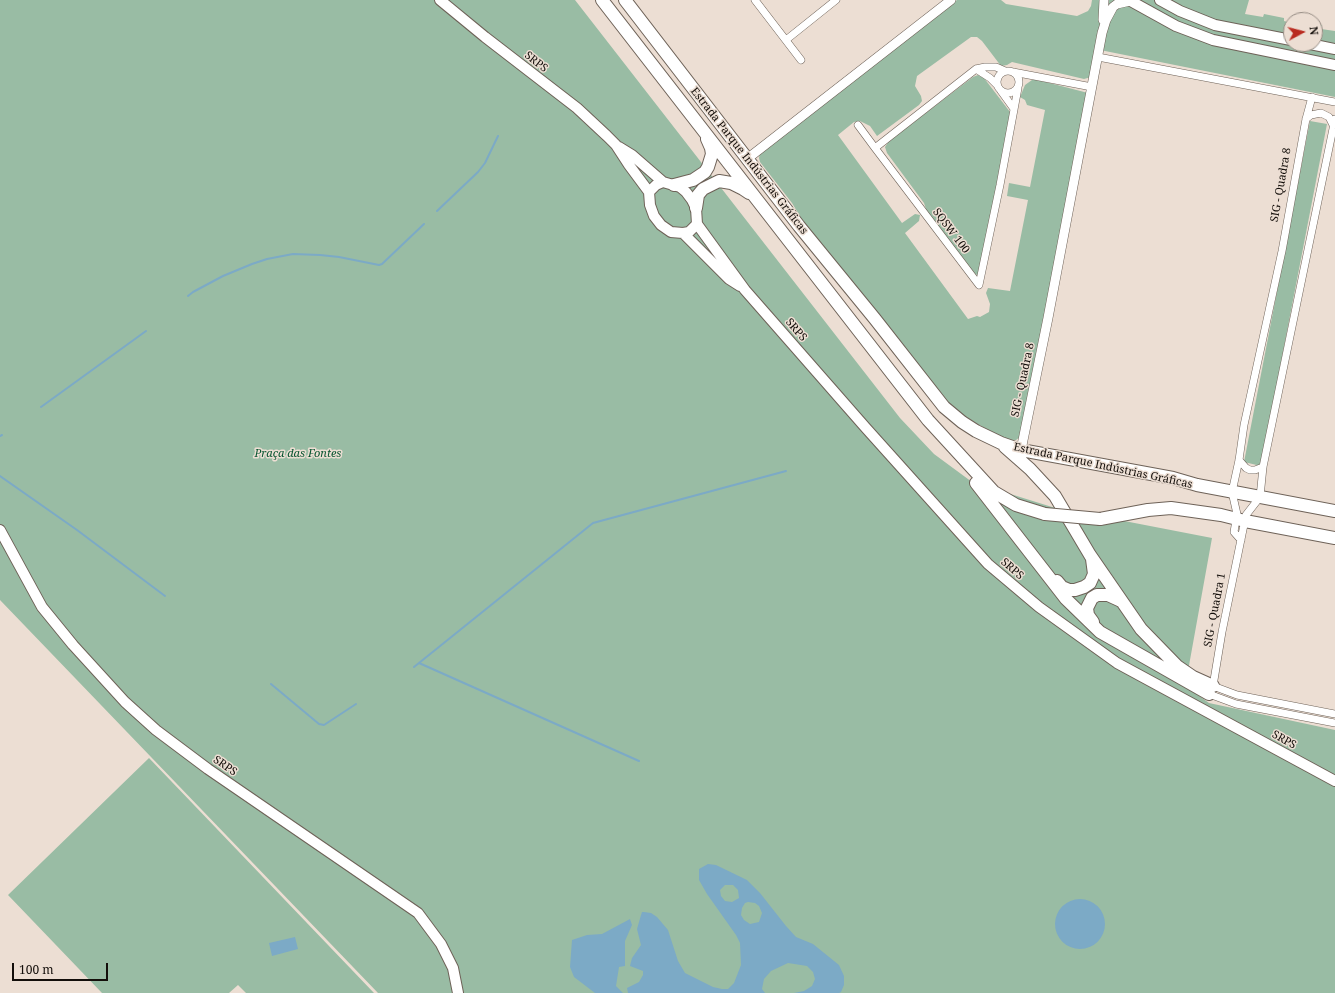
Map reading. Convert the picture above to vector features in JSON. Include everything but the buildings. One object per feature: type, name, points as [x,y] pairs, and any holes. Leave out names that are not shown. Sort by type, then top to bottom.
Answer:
[{"type":"main road","name":"SRPS","points":[[440,0],[577,108],[616,145],[669,183],[686,192],[696,208],[697,224],[745,290],[988,564],[1027,597],[1117,663],[1335,781]]},
{"type":"main road","name":"Estrada Parque Indústrias Gráficas","points":[[602,0],[928,420],[994,492],[1016,505],[1045,514],[1100,519],[1148,510],[1171,508],[1242,518],[1335,538]]},
{"type":"main road","name":"Estrada Parque Indústrias Gráficas","points":[[625,0],[799,226],[944,407],[962,422],[976,431],[1001,443],[1021,450],[1173,478],[1197,485],[1335,511]]},
{"type":"main road","points":[[1160,0],[1180,11],[1215,25],[1283,38]]},
{"type":"main road","points":[[1130,1],[1176,26],[1213,40],[1335,65]]},
{"type":"main road","points":[[1323,47],[1335,49]]},
{"type":"main road","points":[[649,192],[656,185],[693,180],[700,176],[708,167],[712,154],[702,127]]},
{"type":"main road","name":"SRPS","points":[[616,145],[649,192],[650,205],[657,221],[671,232],[683,233],[728,279],[745,290]]},
{"type":"main road","points":[[696,208],[698,195],[703,189],[719,181],[731,183],[744,189],[758,200]]},
{"type":"main road","points":[[683,233],[689,232],[697,224]]},
{"type":"main road","points":[[843,309],[875,319]]},
{"type":"main road","points":[[928,420],[1066,599],[1100,632],[1211,690]]},
{"type":"main road","points":[[1001,443],[1030,469],[1051,492],[1090,555],[1141,629],[1177,666],[1211,690]]},
{"type":"main road","name":"SRPS","points":[[0,530],[42,607],[73,645],[126,702],[156,730],[208,769],[418,913],[441,944],[453,968],[458,993]]},
{"type":"main road","points":[[1038,562],[1062,587],[1069,590],[1075,590],[1084,587],[1090,583],[1092,579],[1094,570],[1090,555]]},
{"type":"main road","points":[[1100,632],[1088,615],[1087,608],[1092,598],[1097,595],[1108,595],[1122,602]]},
{"type":"street","points":[[755,0],[801,60]]},
{"type":"street","points":[[786,40],[836,0]]},
{"type":"street","points":[[747,159],[951,0]]},
{"type":"street","name":"SIG - Quadra 8","points":[[1021,450],[1098,56],[1102,33],[1104,0]]},
{"type":"street","name":"SIG - Quadra 8","points":[[1102,33],[1106,20],[1113,7],[1117,4],[1130,1]]},
{"type":"street","points":[[1098,56],[1335,102]]},
{"type":"street","points":[[858,125],[875,148],[976,69],[985,66],[1092,87]]},
{"type":"street","points":[[976,69],[990,78],[1014,109]]},
{"type":"street","points":[[1018,86],[1018,76],[1009,71],[999,74],[996,81],[999,88],[1005,93],[1012,93],[1018,86],[1033,76]]},
{"type":"street","name":"SQSW 100","points":[[875,148],[979,286],[1018,86]]},
{"type":"street","name":"SIG - Quadra 8","points":[[1232,492],[1239,460],[1244,425],[1282,251],[1306,119],[1312,97]]},
{"type":"street","points":[[1232,492],[1237,514],[1242,518],[1260,497],[1263,467],[1334,122],[1326,114],[1321,113],[1311,115],[1306,119]]},
{"type":"street","points":[[1239,460],[1246,468],[1250,470],[1263,467]]},
{"type":"street","name":"SIG - Quadra 1","points":[[1211,690],[1241,540],[1242,518]]},
{"type":"street","points":[[1211,690],[1335,714]]},
{"type":"street","points":[[1211,690],[1224,701],[1335,723]]},
{"type":"green space","name":"Praça das Fontes","points":[[0,0],[575,0],[900,418],[934,454],[972,482],[1052,507],[1212,538],[1188,671],[1191,690],[1209,703],[1335,730],[1335,993],[378,993],[0,600]]},
{"type":"green space","points":[[957,0],[1001,0],[1006,4],[1077,16],[1088,11],[1092,0],[1103,0],[1103,11],[1091,77],[1084,79],[1012,62],[1001,66],[982,41],[977,37],[971,37],[917,76],[915,86],[921,96],[922,101],[919,105],[877,136],[870,126],[860,121],[854,122],[838,135],[902,223],[915,214],[920,215],[919,221],[905,233],[968,319],[977,316],[980,317],[989,312],[990,304],[986,293],[988,288],[1010,291],[1028,200],[1007,196],[1009,183],[1030,187],[1045,110],[1027,105],[1025,100],[1020,97],[1025,85],[1032,80],[1038,80],[1088,93],[1020,437],[1016,440],[1009,440],[997,435],[976,423],[961,414],[939,395],[804,223],[792,203],[760,162],[759,158],[760,153],[765,148]]},
{"type":"green space","points":[[1106,0],[1249,0],[1245,14],[1263,17],[1264,14],[1283,18],[1283,52],[1323,52],[1323,29],[1335,31],[1335,97],[1100,50]]},
{"type":"green space","points":[[978,75],[984,78],[1011,115],[979,273],[977,275],[927,212],[924,203],[887,153],[885,147],[889,141],[973,77]]},
{"type":"green space","points":[[1310,121],[1327,124],[1261,466],[1244,462]]},
{"type":"green space","points":[[149,758],[374,993],[246,993],[238,985],[229,993],[102,993],[8,895]]},
{"type":"water","points":[[708,864],[716,865],[747,880],[760,893],[796,937],[813,944],[839,965],[844,976],[844,985],[841,992],[794,993],[804,991],[812,986],[815,979],[813,972],[807,966],[788,963],[771,971],[764,979],[762,989],[765,993],[628,993],[627,988],[639,982],[643,975],[643,971],[630,966],[632,958],[641,945],[637,929],[642,912],[651,913],[657,917],[668,930],[678,961],[685,973],[713,987],[722,989],[728,989],[734,983],[741,965],[740,943],[699,880],[699,869]],"holes":[[[725,885],[733,885],[738,890],[739,898],[732,902],[725,901],[721,896],[720,890]],[[745,903],[755,903],[759,906],[762,913],[759,922],[750,924],[744,920],[741,915],[742,908]]]},
{"type":"water","points":[[1075,899],[1085,899],[1098,906],[1105,919],[1105,929],[1098,942],[1085,949],[1075,949],[1066,945],[1059,938],[1055,929],[1055,919],[1059,910],[1066,903]]},
{"type":"water","points":[[630,919],[632,925],[625,941],[625,966],[619,967],[616,986],[623,993],[595,993],[574,977],[570,967],[572,940],[587,935],[602,934]]},
{"type":"water","points":[[295,937],[298,949],[272,956],[269,943]]},
{"type":"waterway","points":[[437,211],[478,172],[485,163],[498,136]]},
{"type":"waterway","points":[[188,296],[223,276],[252,264],[267,259],[293,254],[339,257],[379,265],[382,264],[424,224]]},
{"type":"waterway","points":[[41,407],[146,331]]},
{"type":"waterway","points":[[414,667],[593,523],[786,471]]},
{"type":"waterway","points":[[0,476],[77,530],[165,596]]},
{"type":"waterway","points":[[419,663],[639,761]]},
{"type":"waterway","points":[[271,684],[319,724],[324,725],[356,704]]}]
